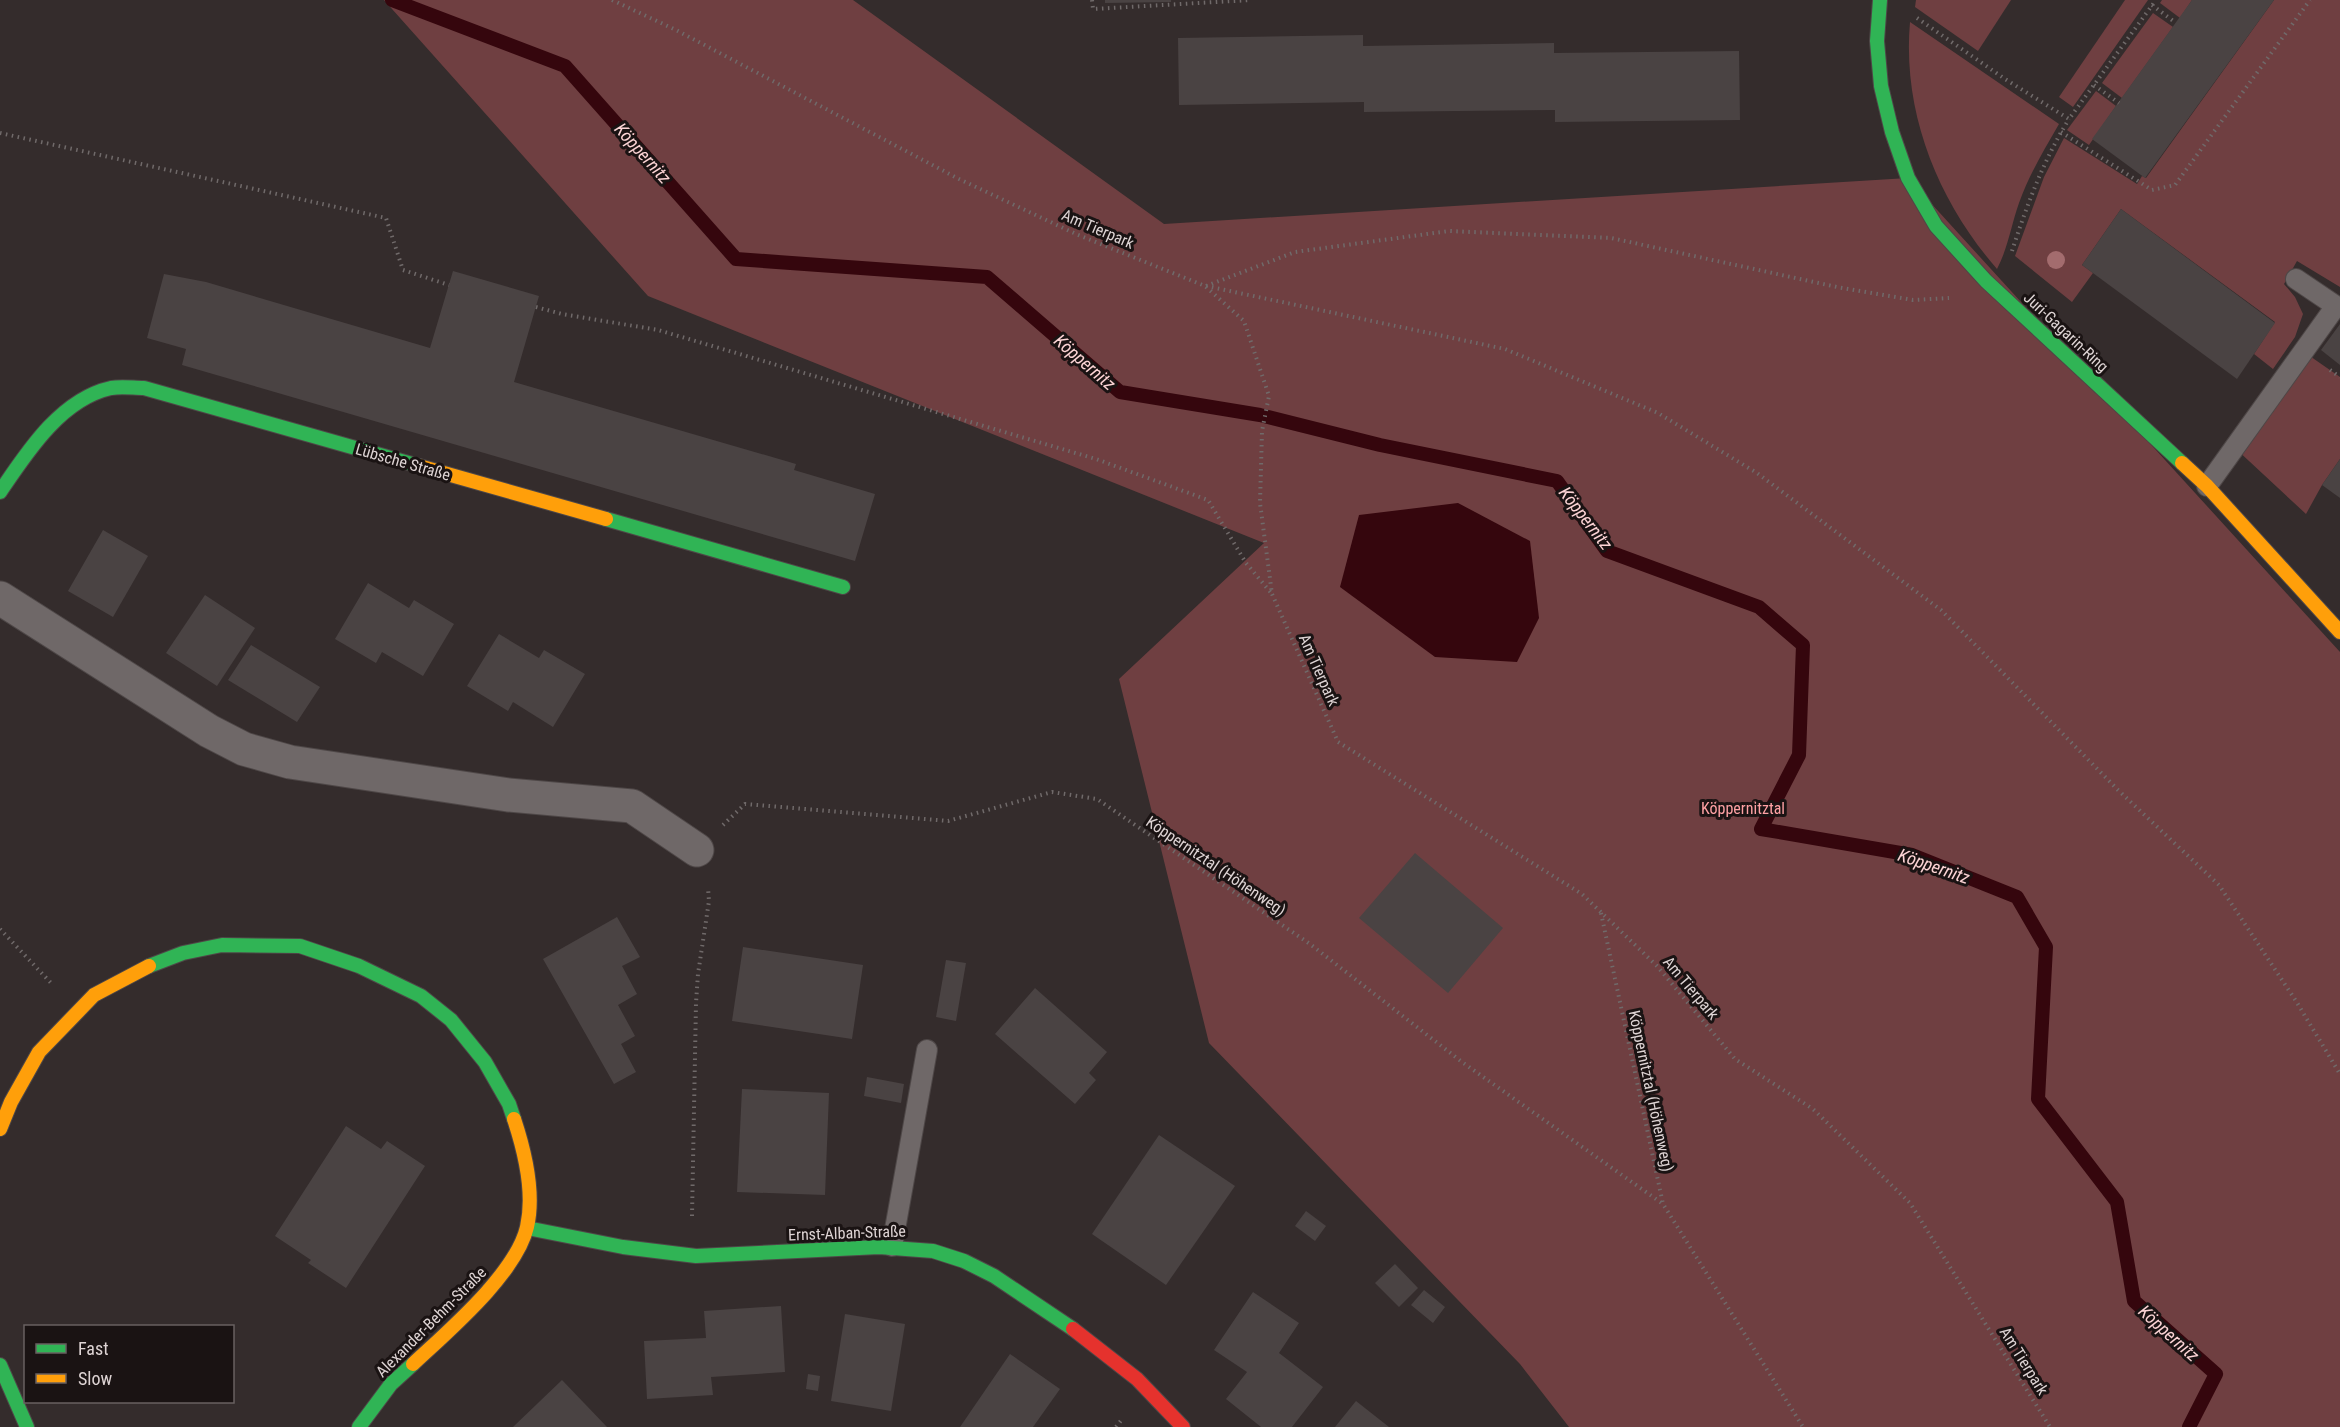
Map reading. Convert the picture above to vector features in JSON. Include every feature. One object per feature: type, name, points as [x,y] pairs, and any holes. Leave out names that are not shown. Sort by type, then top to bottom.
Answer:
[{"type":"street","name":"Juri-Gagarin-Ring","points":[[1880,0],[1877,41],[1881,86],[1892,132],[1908,177],[1936,226],[1986,281],[2207,486],[2340,632]]},
{"type":"street","name":"Lübsche Straße","points":[[0,492],[41,436],[78,401],[111,388],[144,388],[843,587]]},
{"type":"street","points":[[0,598],[209,731],[244,749],[290,762],[496,793],[632,806],[697,850]]},
{"type":"street","name":"Alexander-Behm-Straße","points":[[0,1129],[11,1102],[39,1052],[94,995],[136,971],[183,953],[222,945],[300,946],[359,966],[421,996],[451,1020],[485,1062],[509,1104],[523,1146],[530,1193],[527,1228],[516,1253],[492,1286],[391,1384],[359,1427]]},
{"type":"street","name":"Ernst-Alban-Straße","points":[[527,1228],[660,1253],[691,1255],[720,1256],[892,1246],[935,1251],[968,1262],[1018,1291],[1106,1352],[1146,1387],[1183,1427]]},
{"type":"street","points":[[0,1365],[27,1427]]},
{"type":"lane","points":[[2207,486],[2336,306],[2296,279]]},
{"type":"lane","points":[[892,1246],[927,1050]]},
{"type":"path","name":"Am Tierpark","points":[[612,0],[676,30],[959,179],[1076,234],[1205,286],[1244,321],[1269,396],[1262,431],[1260,503],[1272,594],[1338,742],[1582,894],[1657,966],[1735,1059],[1813,1109],[1910,1203],[2050,1427]]},
{"type":"path","points":[[1092,0],[1093,9],[1251,0]]},
{"type":"path","points":[[1205,286],[1295,252],[1449,231],[1611,238],[1837,287],[1913,300],[1962,297],[2006,265],[2041,169],[2061,132],[2156,0]]},
{"type":"path","points":[[2061,132],[2152,190],[2175,185],[2310,0]]},
{"type":"path","points":[[2152,6],[2176,23]]},
{"type":"path","points":[[1910,13],[2005,79],[2069,119]]},
{"type":"path","points":[[2094,85],[2119,102]]},
{"type":"path","points":[[0,133],[386,218],[403,270],[449,285]]},
{"type":"path","points":[[1205,286],[1505,349],[1658,413],[1756,473],[1941,610],[2118,790],[2219,885],[2296,1001],[2340,1074]]},
{"type":"path","points":[[536,307],[562,314],[658,330],[1096,459],[1208,500],[1246,563],[1272,594]]},
{"type":"path","name":"Köppernitztal (Höhenweg)","points":[[697,850],[745,804],[948,821],[1052,792],[1097,799],[1310,944],[1462,1062],[1663,1204]]},
{"type":"path","points":[[691,1255],[697,993],[709,901],[707,874],[697,850]]},
{"type":"path","name":"Köppernitztal (Höhenweg)","points":[[1601,912],[1663,1204],[1803,1427]]},
{"type":"path","points":[[0,929],[77,1012]]},
{"type":"green space","name":"Köppernitztal","points":[[384,0],[853,0],[1164,224],[1908,178],[2340,652],[2340,1427],[1569,1427],[1520,1364],[1209,1043],[1119,679],[1264,543],[648,296]]},
{"type":"green space","points":[[1916,0],[2011,0],[1978,51],[1915,7]]},
{"type":"green space","points":[[2125,0],[2148,0],[2073,107],[2059,97]]},
{"type":"green space","points":[[2162,0],[2192,0],[2180,18],[2160,3]]},
{"type":"green space","points":[[2274,0],[2340,0],[2340,287],[2297,261],[2284,284],[2295,297],[2303,314],[2295,337],[2273,369],[2254,354],[2275,322],[2121,209],[2082,265],[2093,273],[2072,302],[2015,256],[2044,177],[2064,138],[2137,184],[2142,176],[2146,178]]},
{"type":"green space","points":[[2153,13],[2173,27],[2122,98],[2102,83]]},
{"type":"green space","points":[[1910,22],[2059,124],[2023,193],[1997,269],[1957,215],[1928,154],[1918,122],[1912,89],[1909,56]]},
{"type":"green space","points":[[2096,91],[2116,106],[2089,145],[2067,130]]},
{"type":"green space","points":[[2304,352],[2340,377],[2340,459],[2306,514],[2235,448]]},
{"type":"shaded area","points":[[1458,503],[1530,541],[1539,618],[1517,662],[1435,657],[1340,587],[1359,515]]},
{"type":"building","points":[[1105,0],[1171,0],[1171,2],[1105,3]]},
{"type":"building","points":[[2192,0],[2274,0],[2145,178],[2092,139]]},
{"type":"building","points":[[1363,35],[1363,46],[1554,43],[1554,53],[1739,51],[1740,120],[1555,122],[1555,110],[1364,112],[1364,102],[1179,105],[1178,38]]},
{"type":"building","points":[[2121,209],[2275,323],[2237,379],[2082,265]]},
{"type":"building","points":[[453,271],[539,296],[514,382],[796,464],[794,470],[875,494],[855,561],[182,365],[186,349],[147,338],[164,274],[206,282],[430,348]]},
{"type":"building","points":[[2340,324],[2340,365],[2321,350]]},
{"type":"building","points":[[2340,459],[2340,498],[2322,485]]},
{"type":"building","points":[[103,530],[148,556],[113,617],[68,591]]},
{"type":"building","points":[[368,583],[409,608],[414,600],[454,624],[423,676],[382,652],[376,663],[335,639]]},
{"type":"building","points":[[205,595],[255,628],[217,686],[166,653]]},
{"type":"building","points":[[499,634],[539,658],[544,650],[585,674],[553,727],[513,702],[508,711],[467,686]]},
{"type":"building","points":[[251,645],[320,687],[297,722],[228,680]]},
{"type":"building","points":[[1415,853],[1503,928],[1448,993],[1359,918]]},
{"type":"building","points":[[617,917],[640,957],[622,966],[637,994],[618,1005],[635,1036],[621,1044],[636,1072],[614,1084],[543,959]]},
{"type":"building","points":[[743,947],[863,965],[852,1039],[732,1021]]},
{"type":"building","points":[[946,960],[966,963],[956,1021],[936,1017]]},
{"type":"building","points":[[1035,988],[1107,1052],[1089,1073],[1096,1080],[1075,1104],[995,1034]]},
{"type":"building","points":[[867,1077],[904,1084],[901,1103],[864,1096]]},
{"type":"building","points":[[742,1089],[829,1093],[825,1195],[737,1192]]},
{"type":"building","points":[[346,1126],[381,1149],[387,1141],[425,1166],[346,1288],[308,1263],[311,1260],[275,1236]]},
{"type":"building","points":[[1159,1135],[1235,1186],[1166,1285],[1092,1234]]},
{"type":"building","points":[[1306,1211],[1326,1226],[1315,1241],[1295,1226]]},
{"type":"building","points":[[1395,1264],[1418,1288],[1399,1307],[1375,1283]]},
{"type":"building","points":[[1424,1290],[1445,1307],[1433,1323],[1411,1305]]},
{"type":"building","points":[[1253,1292],[1299,1323],[1279,1353],[1323,1387],[1292,1427],[1261,1427],[1226,1399],[1247,1372],[1214,1350]]},
{"type":"building","points":[[781,1306],[785,1372],[711,1377],[713,1395],[647,1399],[644,1341],[706,1338],[704,1311]]},
{"type":"building","points":[[845,1314],[905,1324],[891,1411],[831,1401]]},
{"type":"building","points":[[1010,1354],[1060,1389],[1033,1427],[960,1427]]},
{"type":"building","points":[[808,1374],[820,1376],[818,1391],[806,1389]]},
{"type":"building","points":[[562,1380],[607,1427],[513,1427]]},
{"type":"building","points":[[1356,1401],[1389,1427],[1335,1427]]},
{"type":"waterway","name":"Köppernitz","points":[[392,0],[565,66],[736,259],[987,277],[1120,392],[1260,415],[1380,445],[1557,481],[1607,551],[1759,607],[1803,645],[1799,755],[1761,829],[1912,855],[2017,897],[2046,947],[2038,1099],[2117,1202],[2134,1301],[2216,1374],[2189,1427]]},
{"type":"traffic: fast","points":[[1880,0],[1877,41],[1881,86],[1892,132],[1908,178],[1936,226],[1986,281],[2182,463]]},
{"type":"traffic: fast","points":[[0,492],[34,444],[61,415],[76,403],[93,394],[119,387],[144,388],[419,466]]},
{"type":"traffic: fast","points":[[606,519],[843,587]]},
{"type":"traffic: fast","points":[[149,966],[183,953],[222,945],[300,946],[359,966],[421,996],[451,1020],[485,1062],[509,1104],[514,1119]]},
{"type":"traffic: fast","points":[[527,1228],[623,1247],[696,1256],[879,1247],[933,1251],[964,1261],[994,1276],[1073,1329]]},
{"type":"traffic: fast","points":[[359,1427],[391,1384],[413,1364]]},
{"type":"traffic: fast","points":[[0,1365],[27,1427]]},
{"type":"traffic: slow","points":[[2182,463],[2207,486],[2340,632]]},
{"type":"traffic: slow","points":[[419,466],[606,519]]},
{"type":"traffic: slow","points":[[0,1129],[11,1102],[39,1052],[94,995],[149,966]]},
{"type":"traffic: slow","points":[[413,1364],[479,1301],[509,1264],[520,1245],[527,1227],[530,1200],[525,1158],[514,1119]]},
{"type":"traffic: jam","points":[[1073,1329],[1137,1379],[1183,1427]]}]
